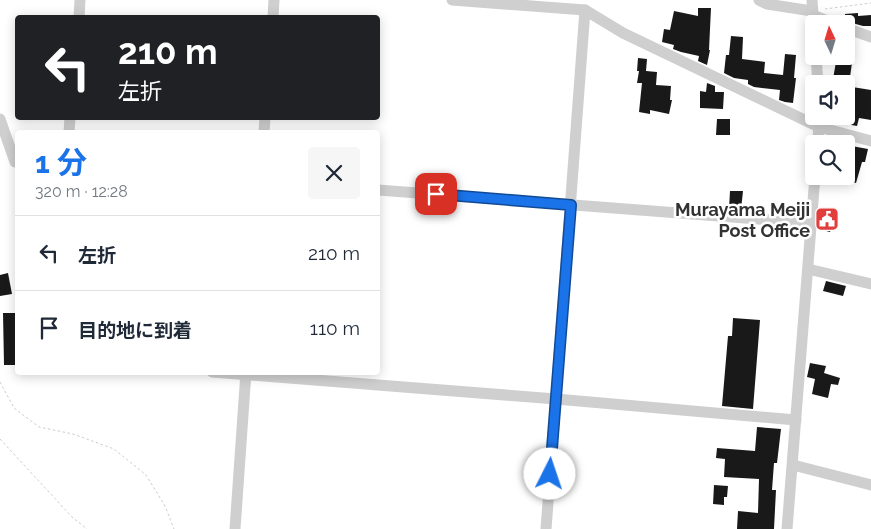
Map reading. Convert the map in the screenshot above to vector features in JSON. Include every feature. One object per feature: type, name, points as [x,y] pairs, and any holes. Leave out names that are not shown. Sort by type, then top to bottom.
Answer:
[{"type":"street","points":[[79,15],[80,0]]},
{"type":"street","points":[[273,15],[274,0]]},
{"type":"street","points":[[452,0],[585,10],[623,33],[805,116]]},
{"type":"street","points":[[759,0],[768,4],[812,9]]},
{"type":"street","points":[[546,529],[585,10]]},
{"type":"street","points":[[855,31],[871,37]]},
{"type":"street","points":[[0,119],[15,162]]},
{"type":"street","points":[[827,125],[871,142]]},
{"type":"street","points":[[787,529],[814,185]]},
{"type":"street","points":[[380,190],[811,223]]},
{"type":"street","points":[[808,269],[871,284]]},
{"type":"street","points":[[235,529],[245,375]]},
{"type":"street","points":[[257,375],[796,420]]},
{"type":"street","points":[[793,465],[871,486]]},
{"type":"path","points":[[812,9],[871,3]]},
{"type":"path","points":[[0,382],[14,408],[38,426],[73,434],[114,449],[146,475],[165,506],[174,529]]},
{"type":"path","points":[[0,438],[72,517],[87,529]]},
{"type":"building","points":[[698,8],[711,8],[710,50],[707,65],[698,61],[699,56],[673,49],[674,45],[662,42],[664,29],[670,30],[674,11],[698,16]]},
{"type":"building","points":[[845,14],[871,15],[871,26],[855,24],[855,15]]},
{"type":"building","points":[[731,36],[743,37],[742,59],[765,62],[764,73],[783,75],[785,54],[796,55],[793,103],[779,100],[780,90],[754,87],[748,84],[748,80],[734,78],[724,73],[726,55],[729,55]]},
{"type":"building","points":[[638,58],[647,59],[646,71],[657,72],[656,85],[671,86],[670,100],[672,100],[669,114],[650,110],[650,114],[639,112],[642,83],[637,83],[639,71],[637,71]]},
{"type":"building","points":[[835,65],[852,65],[850,75],[834,75]]},
{"type":"building","points":[[707,83],[715,86],[715,92],[724,92],[723,109],[700,108],[700,91],[706,92]]},
{"type":"building","points":[[855,87],[871,90],[871,120],[859,118],[857,126],[852,125],[855,125]]},
{"type":"building","points":[[717,119],[730,119],[730,135],[716,135]]},
{"type":"building","points":[[855,147],[868,149],[855,183]]},
{"type":"building","points":[[730,191],[743,191],[741,210],[729,209]]},
{"type":"building","points":[[824,212],[835,215],[830,232],[819,229]]},
{"type":"building","points":[[8,273],[12,294],[0,296],[0,275]]},
{"type":"building","points":[[826,281],[846,286],[843,296],[823,291]]},
{"type":"building","points":[[3,313],[15,313],[15,365],[4,365]]},
{"type":"building","points":[[733,318],[760,320],[753,409],[722,406],[728,336],[732,336]]},
{"type":"building","points":[[810,363],[826,366],[824,373],[840,378],[838,385],[831,384],[828,398],[812,394],[815,379],[807,377]]},
{"type":"building","points":[[757,427],[781,429],[777,463],[774,463],[772,490],[776,490],[774,529],[737,529],[738,511],[758,513],[759,479],[724,477],[725,459],[716,458],[717,448],[755,451]]},
{"type":"building","points":[[714,485],[728,486],[727,497],[724,497],[724,505],[713,504]]},
{"type":"place","name":"Murayama Meiji Post Office","points":[[827,219]]},
{"type":"route","points":[[436,194],[571,205],[550,474]]}]
